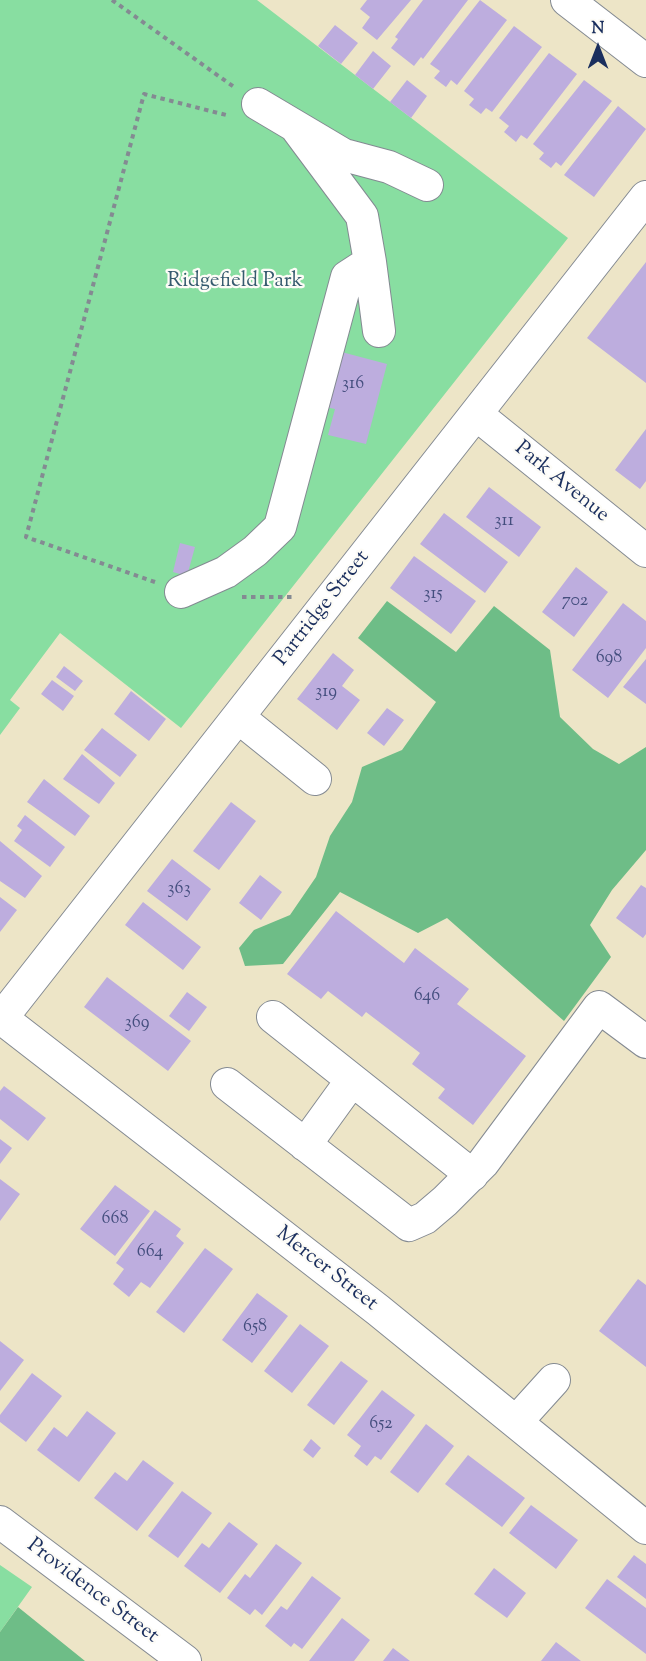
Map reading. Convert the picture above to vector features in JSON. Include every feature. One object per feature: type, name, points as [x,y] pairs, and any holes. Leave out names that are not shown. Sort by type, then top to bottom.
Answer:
[{"type":"street","points":[[567,0],[646,61]]},
{"type":"street","points":[[258,104],[295,126],[338,165],[362,216],[379,331]]},
{"type":"street","points":[[338,165],[389,167],[427,185]]},
{"type":"street","name":"Partridge Street","points":[[1,1018],[646,197]]},
{"type":"street","points":[[181,592],[226,572],[255,551],[280,527],[347,277],[370,262]]},
{"type":"street","name":"Park Avenue","points":[[476,414],[646,551]]},
{"type":"street","points":[[238,717],[315,778]]},
{"type":"street","points":[[227,1084],[409,1225],[432,1212],[483,1163],[599,1006],[646,1042]]},
{"type":"street","points":[[273,1017],[472,1175]]},
{"type":"street","name":"Mercer Street","points":[[1,1018],[378,1310],[646,1528]]},
{"type":"street","points":[[305,1145],[352,1080]]},
{"type":"street","points":[[516,1422],[555,1380]]},
{"type":"street","name":"Providence Street","points":[[0,1522],[185,1661]]},
{"type":"path","points":[[112,0],[258,104],[252,122],[144,93],[26,537],[181,592]]},
{"type":"path","points":[[240,597],[333,596]]},
{"type":"green space","name":"Ridgefield Park","points":[[0,0],[257,0],[568,238],[181,728],[60,633],[10,700],[20,708],[0,735]]},
{"type":"green space","points":[[387,601],[456,652],[494,606],[550,650],[560,717],[593,749],[619,764],[646,747],[646,850],[612,890],[590,925],[611,957],[564,1021],[447,918],[418,933],[340,892],[283,964],[245,966],[239,948],[254,930],[290,915],[316,877],[330,836],[352,802],[362,767],[402,750],[436,702],[358,638]]},
{"type":"green space","points":[[0,1565],[32,1587],[0,1632]]},
{"type":"green space","points":[[18,1607],[85,1661],[0,1661],[0,1632]]},
{"type":"building","points":[[367,0],[411,0],[377,40],[362,28],[370,17],[360,9]]},
{"type":"building","points":[[423,0],[468,0],[423,59],[421,57],[414,66],[391,48],[398,39],[395,37]]},
{"type":"building","points":[[480,0],[507,20],[457,85],[451,80],[446,87],[434,78],[440,71],[430,64]]},
{"type":"building","points":[[335,25],[358,43],[341,64],[318,46]]},
{"type":"building","points":[[514,26],[542,47],[492,112],[486,108],[481,114],[469,105],[474,99],[464,91]]},
{"type":"building","points":[[373,51],[391,66],[373,89],[355,75]]},
{"type":"building","points":[[549,53],[577,74],[527,139],[521,135],[516,142],[504,132],[509,126],[499,118]]},
{"type":"building","points":[[407,80],[427,96],[411,118],[390,102]]},
{"type":"building","points":[[584,80],[612,101],[561,166],[556,162],[551,168],[539,159],[544,153],[533,144]]},
{"type":"building","points":[[618,106],[646,129],[594,197],[564,175]]},
{"type":"building","points":[[646,262],[646,383],[587,338]]},
{"type":"building","points":[[334,350],[387,364],[366,444],[328,435],[335,409],[320,406]]},
{"type":"building","points":[[646,429],[646,481],[640,489],[615,470]]},
{"type":"building","points":[[489,487],[541,527],[519,557],[466,517]]},
{"type":"building","points":[[444,513],[508,562],[485,593],[420,544]]},
{"type":"building","points":[[180,543],[195,547],[187,576],[173,572]]},
{"type":"building","points":[[414,556],[476,601],[451,634],[390,588]]},
{"type":"building","points":[[576,567],[608,592],[574,637],[542,612]]},
{"type":"building","points":[[623,603],[646,621],[646,648],[608,698],[572,670]]},
{"type":"building","points":[[333,653],[354,670],[342,686],[360,700],[337,730],[297,699]]},
{"type":"building","points":[[646,659],[646,704],[623,687]]},
{"type":"building","points":[[64,666],[83,681],[75,691],[56,677]]},
{"type":"building","points":[[52,680],[74,696],[63,711],[41,694]]},
{"type":"building","points":[[131,691],[166,719],[149,741],[114,714]]},
{"type":"building","points":[[387,708],[404,720],[384,746],[367,733]]},
{"type":"building","points":[[102,728],[137,755],[120,777],[84,750]]},
{"type":"building","points":[[82,754],[115,783],[99,804],[63,779]]},
{"type":"building","points":[[44,779],[90,816],[75,836],[27,802]]},
{"type":"building","points":[[231,802],[256,821],[219,870],[193,851]]},
{"type":"building","points":[[25,815],[65,847],[50,867],[14,841],[22,830],[17,826]]},
{"type":"building","points":[[0,841],[42,876],[25,898],[0,881]]},
{"type":"building","points":[[172,859],[211,889],[187,921],[147,891]]},
{"type":"building","points":[[260,875],[282,892],[261,920],[239,903]]},
{"type":"building","points":[[641,885],[646,888],[646,934],[643,938],[616,918]]},
{"type":"building","points":[[0,897],[17,910],[0,932]]},
{"type":"building","points":[[143,902],[201,947],[183,970],[125,925]]},
{"type":"building","points":[[336,911],[404,963],[415,948],[469,989],[457,1004],[526,1056],[473,1125],[438,1098],[445,1089],[412,1064],[420,1053],[366,1012],[362,1017],[328,991],[321,999],[287,974]]},
{"type":"building","points":[[107,977],[191,1041],[168,1071],[84,1007]]},
{"type":"building","points":[[187,992],[207,1007],[189,1031],[169,1016]]},
{"type":"building","points":[[4,1086],[46,1118],[28,1141],[0,1119],[0,1091]]},
{"type":"building","points":[[0,1139],[12,1148],[0,1164]]},
{"type":"building","points":[[0,1179],[20,1194],[0,1221]]},
{"type":"building","points":[[115,1185],[150,1211],[115,1256],[80,1229]]},
{"type":"building","points":[[155,1210],[181,1229],[176,1236],[184,1243],[150,1288],[141,1282],[129,1297],[113,1284],[124,1269],[116,1263]]},
{"type":"building","points":[[205,1248],[233,1269],[184,1333],[156,1312]]},
{"type":"building","points":[[638,1279],[646,1285],[646,1367],[599,1331]]},
{"type":"building","points":[[257,1293],[288,1316],[252,1363],[222,1340]]},
{"type":"building","points":[[300,1324],[329,1346],[292,1393],[264,1371]]},
{"type":"building","points":[[0,1341],[24,1360],[0,1391]]},
{"type":"building","points":[[341,1361],[368,1381],[334,1425],[307,1405]]},
{"type":"building","points":[[32,1373],[62,1396],[26,1442],[0,1422],[0,1415]]},
{"type":"building","points":[[382,1390],[415,1415],[381,1460],[375,1456],[367,1466],[354,1456],[361,1446],[347,1435]]},
{"type":"building","points":[[87,1411],[116,1433],[79,1482],[37,1450],[54,1427],[67,1437]]},
{"type":"building","points":[[426,1424],[454,1446],[418,1493],[390,1472]]},
{"type":"building","points":[[311,1439],[321,1448],[313,1458],[303,1450]]},
{"type":"building","points":[[468,1455],[525,1498],[502,1527],[445,1484]]},
{"type":"building","points":[[143,1460],[174,1483],[137,1531],[94,1498],[115,1472],[127,1481]]},
{"type":"building","points":[[182,1491],[212,1513],[178,1558],[148,1536]]},
{"type":"building","points":[[531,1505],[578,1540],[556,1569],[509,1533]]},
{"type":"building","points":[[229,1522],[258,1544],[220,1593],[184,1566],[202,1543],[209,1548]]},
{"type":"building","points":[[276,1544],[302,1563],[262,1615],[255,1609],[250,1615],[227,1598],[245,1574],[250,1578]]},
{"type":"building","points":[[634,1555],[646,1564],[646,1599],[617,1577]]},
{"type":"building","points":[[494,1568],[526,1593],[507,1618],[474,1594]]},
{"type":"building","points":[[312,1576],[341,1598],[302,1649],[294,1643],[291,1647],[265,1626],[281,1606],[287,1610]]},
{"type":"building","points":[[607,1579],[646,1608],[646,1654],[585,1608]]},
{"type":"building","points":[[342,1618],[370,1640],[354,1661],[309,1661]]},
{"type":"building","points":[[556,1642],[581,1661],[541,1661]]},
{"type":"building","points":[[393,1648],[410,1661],[383,1661]]}]
